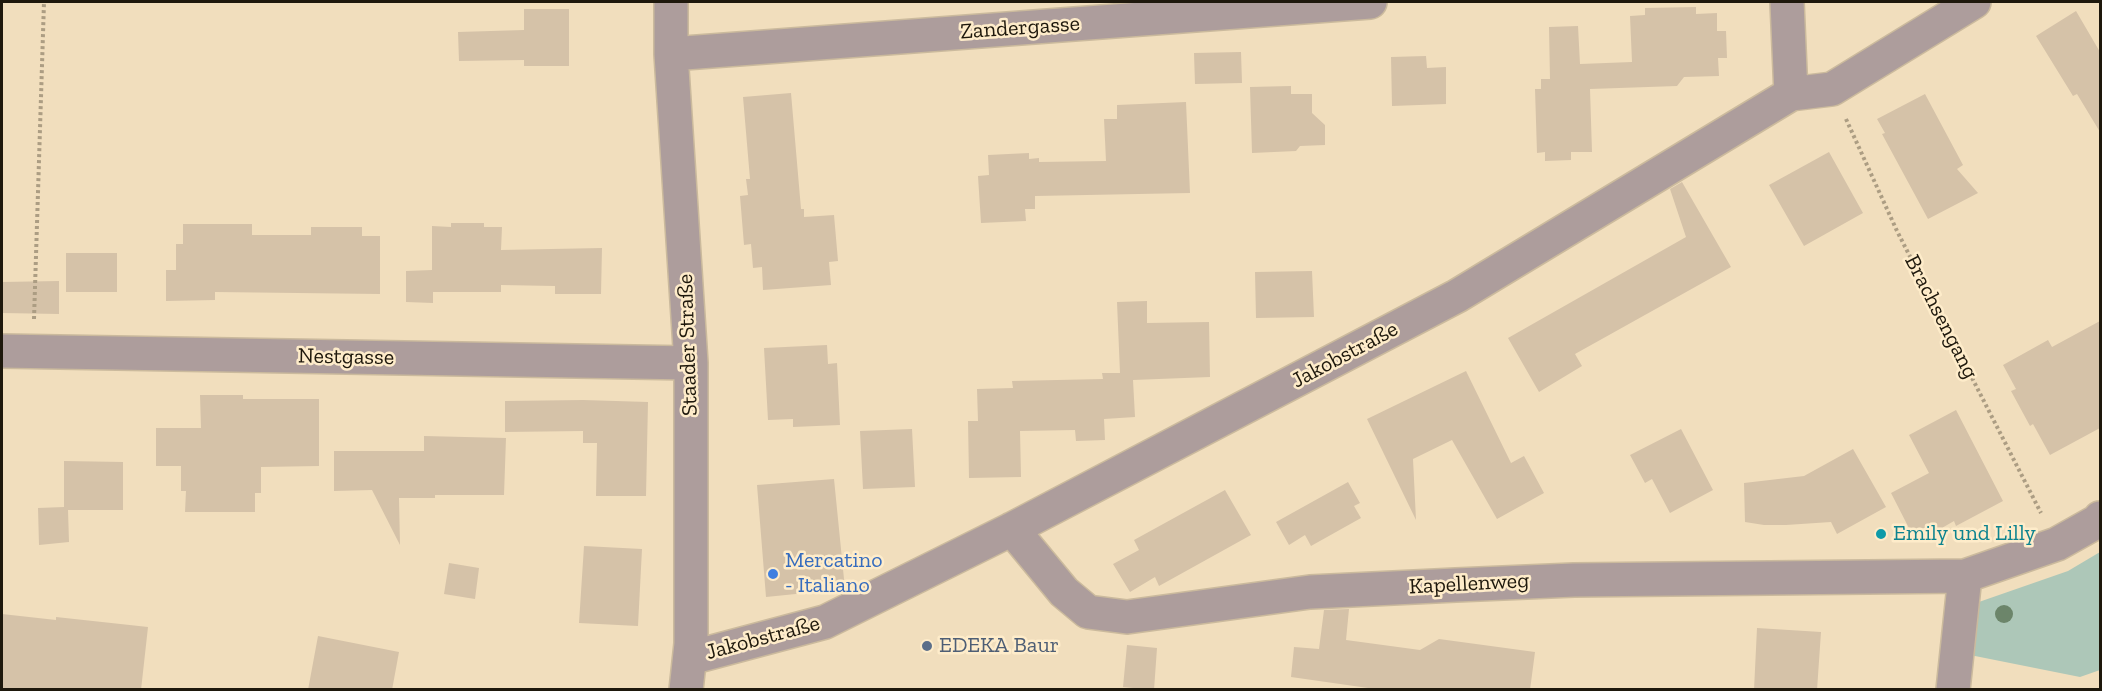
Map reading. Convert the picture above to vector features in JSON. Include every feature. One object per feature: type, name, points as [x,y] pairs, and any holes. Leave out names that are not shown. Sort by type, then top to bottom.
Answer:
[{"type":"street","name":"Staader Straße","points":[[671,2],[671,54],[691,363],[691,644],[688,674]]},
{"type":"street","name":"Zandergasse","points":[[671,54],[1370,2]]},
{"type":"street","points":[[1787,2],[1791,94]]},
{"type":"street","name":"Jakobstraße","points":[[688,674],[825,622],[1012,529],[1457,296],[1791,94],[1832,88],[1974,2]]},
{"type":"street","name":"Nestgasse","points":[[17,351],[691,363]]},
{"type":"street","name":"Kapellenweg","points":[[1012,529],[1064,592],[1088,612],[1126,616],[1310,592],[1456,585],[1574,580],[1965,576],[2057,544],[2100,518]]},
{"type":"street","points":[[1953,690],[1965,576]]},
{"type":"path","points":[[17,351],[44,2]]},
{"type":"path","name":"Brachsengang","points":[[1832,88],[1898,231],[2057,544]]},
{"type":"green space","points":[[2100,552],[2100,670],[2080,677],[1965,654],[1976,603],[2068,571]]},
{"type":"building","points":[[1696,7],[1696,14],[1717,13],[1717,31],[1726,31],[1727,58],[1718,58],[1719,76],[1684,77],[1677,86],[1590,89],[1592,152],[1571,152],[1571,160],[1545,161],[1545,152],[1537,153],[1535,89],[1541,89],[1541,79],[1550,79],[1549,27],[1578,26],[1580,64],[1632,62],[1630,16],[1645,15],[1645,8]]},
{"type":"building","points":[[524,9],[569,9],[569,66],[524,66],[524,60],[459,61],[458,32],[524,30]]},
{"type":"building","points":[[2076,11],[2100,52],[2100,132],[2077,94],[2073,96],[2036,36]]},
{"type":"building","points":[[1241,52],[1242,83],[1195,84],[1194,53]]},
{"type":"building","points":[[1426,56],[1427,68],[1446,67],[1446,104],[1392,106],[1391,57]]},
{"type":"building","points":[[1291,86],[1291,94],[1312,94],[1312,113],[1325,125],[1325,145],[1300,146],[1296,151],[1252,153],[1250,87]]},
{"type":"building","points":[[791,93],[801,209],[804,209],[804,217],[834,215],[838,261],[829,262],[831,285],[763,290],[762,267],[753,268],[751,244],[744,245],[740,196],[748,195],[746,179],[750,179],[743,97]]},
{"type":"building","points":[[1925,94],[1963,165],[1957,169],[1978,193],[1928,219],[1882,134],[1885,133],[1877,119]]},
{"type":"building","points":[[1186,102],[1190,193],[1035,196],[1035,209],[1025,209],[1026,221],[981,223],[978,176],[989,175],[988,155],[1029,153],[1029,159],[1039,158],[1039,162],[1106,161],[1104,119],[1117,119],[1117,105]]},
{"type":"building","points":[[1829,152],[1863,213],[1804,246],[1769,185]]},
{"type":"building","points":[[1682,182],[1731,267],[1575,354],[1582,366],[1539,392],[1508,338],[1686,237],[1670,189]]},
{"type":"building","points":[[451,223],[484,223],[484,227],[502,227],[501,250],[602,248],[601,294],[555,294],[555,286],[501,285],[501,292],[433,292],[433,303],[406,302],[406,271],[432,270],[432,226],[451,227]]},
{"type":"building","points":[[183,224],[252,224],[252,235],[311,235],[311,227],[362,227],[362,236],[380,236],[380,294],[215,292],[215,300],[166,301],[166,270],[176,270],[176,244],[183,244]]},
{"type":"building","points":[[66,253],[117,253],[117,292],[66,292]]},
{"type":"building","points":[[1312,271],[1314,317],[1256,318],[1255,272]]},
{"type":"building","points":[[59,281],[59,314],[2,313],[2,282]]},
{"type":"building","points":[[1147,301],[1147,323],[1209,322],[1210,377],[1133,380],[1135,417],[1104,419],[1105,440],[1076,441],[1075,430],[1020,431],[1021,477],[969,478],[968,421],[978,421],[977,389],[1013,388],[1012,381],[1103,379],[1102,373],[1120,373],[1117,302]]},
{"type":"building","points":[[2100,321],[2100,428],[2050,455],[2033,424],[2030,426],[2011,391],[2016,389],[2003,365],[2048,340],[2052,347]]},
{"type":"building","points":[[827,345],[828,364],[837,363],[840,425],[793,427],[793,419],[768,420],[764,348]]},
{"type":"building","points":[[1466,371],[1511,463],[1524,456],[1544,493],[1497,519],[1452,440],[1413,459],[1416,520],[1367,419]]},
{"type":"building","points":[[200,395],[243,395],[243,399],[319,399],[319,466],[261,467],[261,493],[255,493],[255,512],[185,512],[186,491],[181,491],[181,466],[156,466],[156,428],[201,428]]},
{"type":"building","points":[[505,401],[648,402],[646,496],[596,496],[597,443],[583,443],[583,431],[505,432]]},
{"type":"building","points":[[1956,410],[2003,501],[1956,526],[1954,521],[1928,536],[1924,528],[1912,534],[1891,493],[1929,473],[1909,435]]},
{"type":"building","points":[[912,429],[915,487],[863,489],[860,431]]},
{"type":"building","points":[[1681,429],[1713,490],[1670,513],[1652,479],[1645,483],[1630,455]]},
{"type":"building","points":[[424,436],[506,438],[504,495],[435,495],[435,498],[399,498],[400,545],[372,490],[334,491],[334,451],[424,451]]},
{"type":"building","points":[[1853,449],[1886,507],[1837,534],[1831,522],[1764,525],[1745,522],[1744,483],[1804,476]]},
{"type":"building","points":[[64,461],[123,462],[123,510],[68,510],[69,542],[39,545],[38,508],[64,507]]},
{"type":"building","points":[[834,479],[845,589],[766,597],[757,485]]},
{"type":"building","points":[[1348,482],[1360,503],[1354,506],[1361,518],[1311,546],[1305,535],[1289,545],[1276,522]]},
{"type":"building","points":[[1225,490],[1251,535],[1159,586],[1155,577],[1130,592],[1113,564],[1139,550],[1134,540]]},
{"type":"building","points":[[584,546],[642,549],[638,626],[579,623]]},
{"type":"building","points":[[449,563],[479,568],[475,599],[444,594]]},
{"type":"building","points":[[1349,609],[1346,640],[1420,650],[1439,639],[1535,652],[1530,690],[1382,690],[1291,677],[1294,647],[1319,649],[1324,610]]},
{"type":"building","points":[[2,614],[56,620],[56,617],[148,627],[141,690],[2,690]]},
{"type":"building","points":[[1757,628],[1821,632],[1817,690],[1754,690]]},
{"type":"building","points":[[318,636],[399,652],[392,690],[308,690]]},
{"type":"building","points":[[1127,645],[1157,648],[1154,690],[1123,687]]},
{"type":"place","name":"Emily und Lilly","points":[[1881,534]]},
{"type":"place","name":"Mercatino - Italiano","points":[[773,574]]},
{"type":"place","name":"EDEKA Baur","points":[[927,646]]}]
